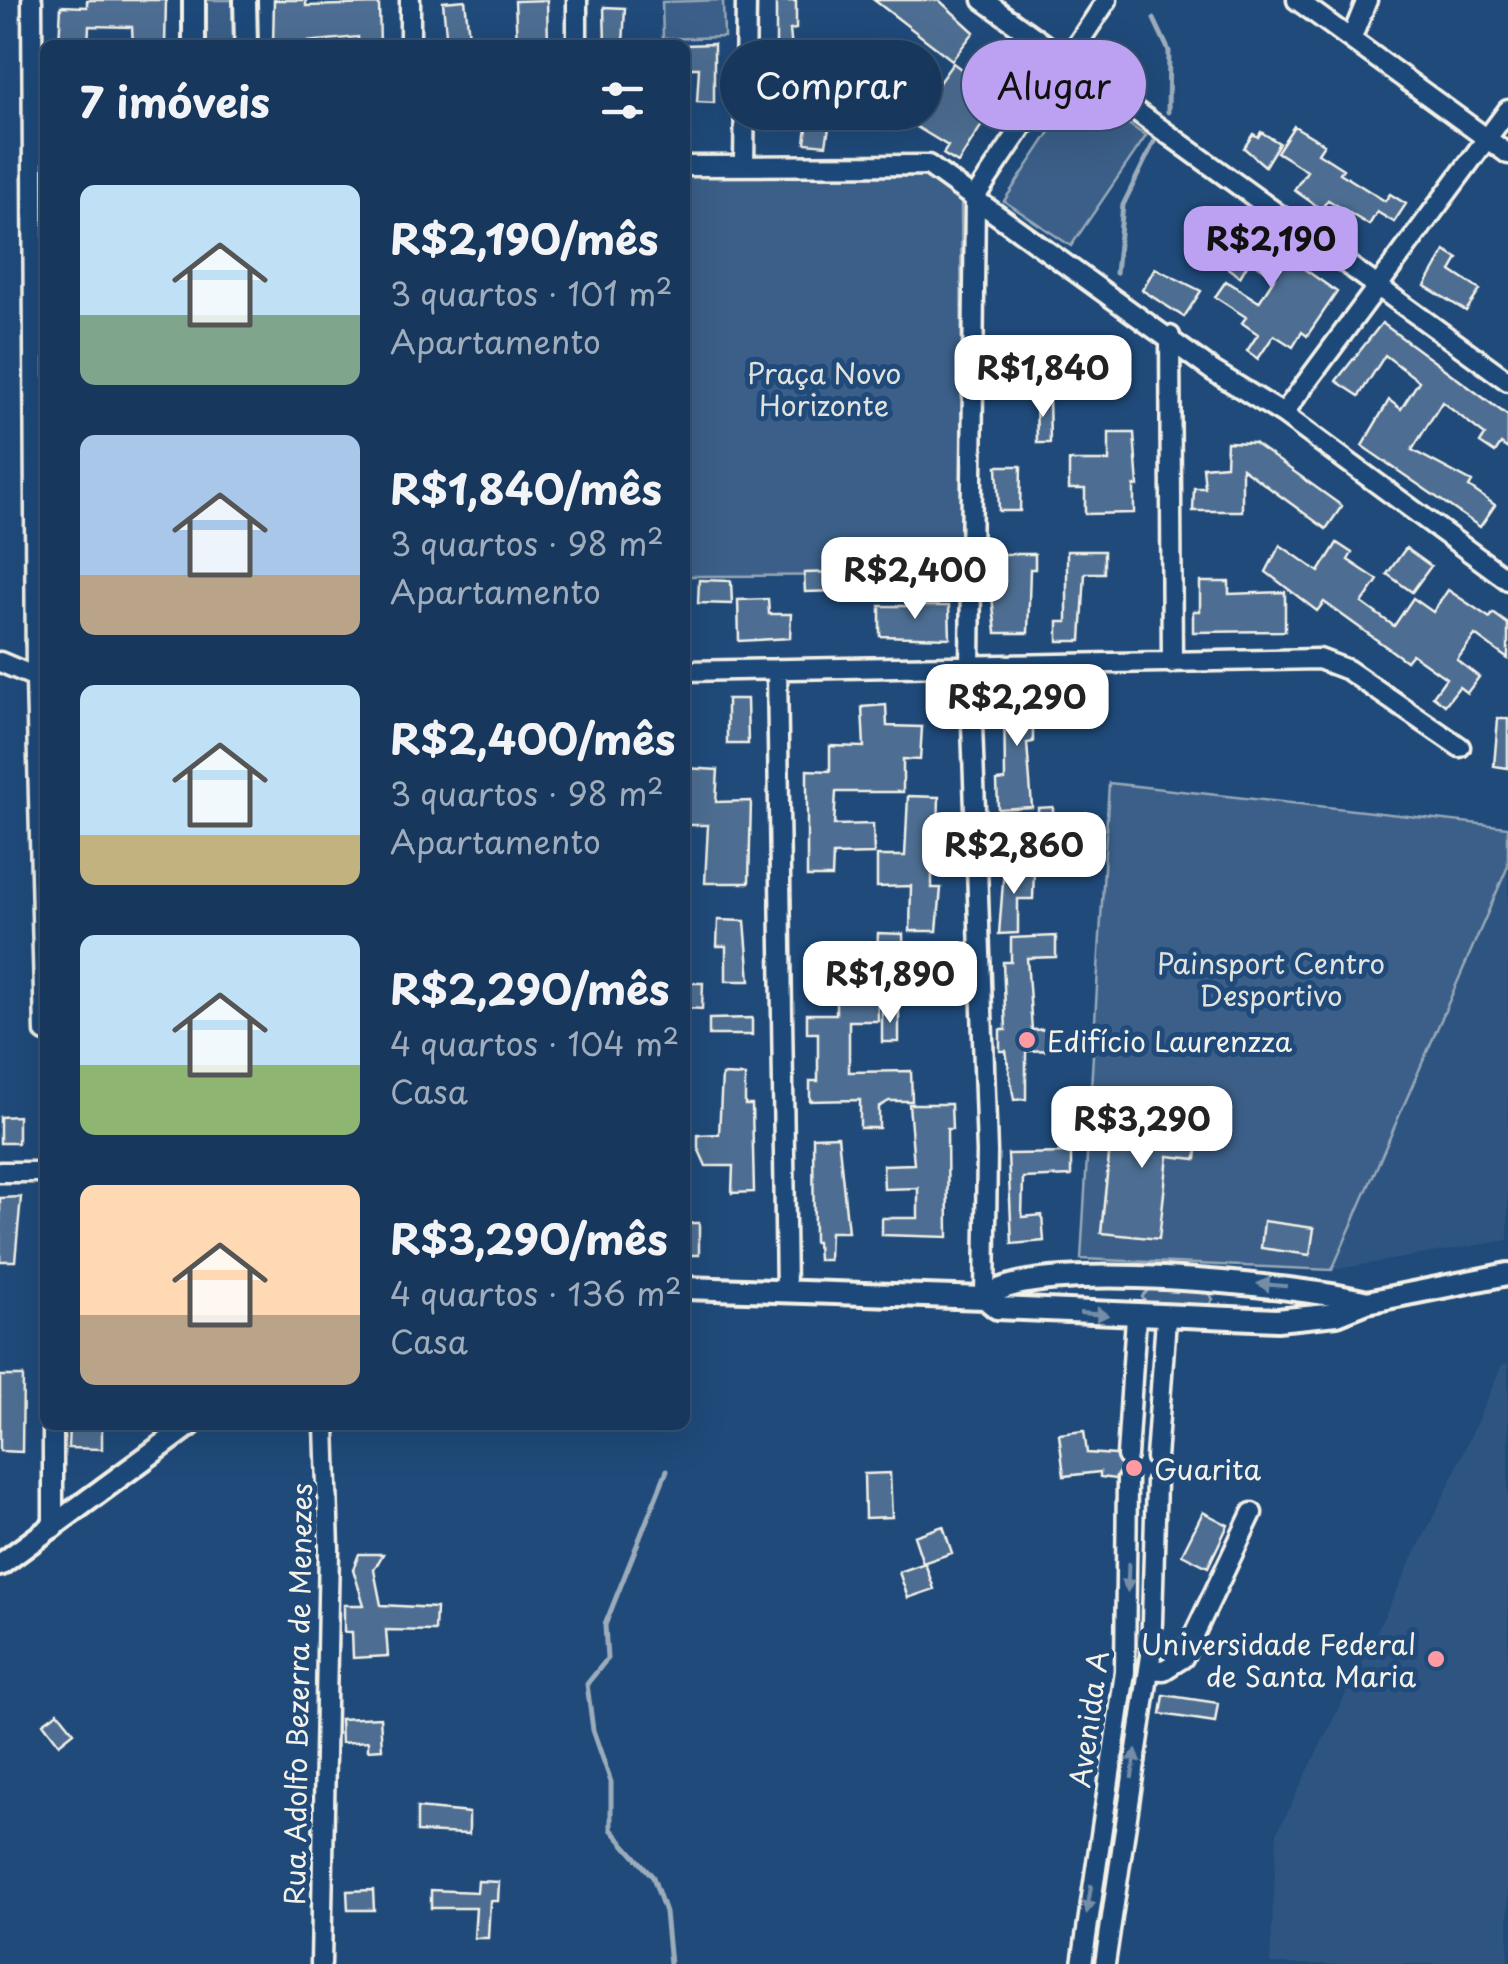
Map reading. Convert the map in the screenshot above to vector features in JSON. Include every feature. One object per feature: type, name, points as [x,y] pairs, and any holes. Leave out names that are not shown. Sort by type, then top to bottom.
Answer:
[{"type":"street","points":[[32,0],[39,172],[40,426]]},
{"type":"street","points":[[194,0],[194,40]]},
{"type":"street","points":[[245,0],[246,40]]},
{"type":"street","points":[[410,0],[410,40]]},
{"type":"street","points":[[577,0],[577,40]]},
{"type":"street","points":[[744,166],[746,0]]},
{"type":"street","points":[[983,0],[1038,40]]},
{"type":"street","points":[[1079,40],[1106,0]]},
{"type":"street","points":[[1297,0],[1352,36],[1508,154]]},
{"type":"street","points":[[1352,36],[1368,0]]},
{"type":"street","points":[[1283,414],[1380,288],[1508,110]]},
{"type":"street","points":[[1146,119],[1508,381]]},
{"type":"street","points":[[984,1298],[987,1152],[970,667],[975,197],[1019,130]]},
{"type":"street","points":[[690,166],[928,166],[1170,336],[1213,371],[1283,414],[1508,580]]},
{"type":"street","points":[[1170,336],[1172,664]]},
{"type":"street","points":[[690,670],[1319,659],[1332,663],[1460,747]]},
{"type":"street","points":[[0,662],[40,681]]},
{"type":"street","points":[[778,669],[786,1291]]},
{"type":"street","points":[[0,1172],[40,1172]]},
{"type":"street","points":[[690,1288],[984,1298],[997,1308],[1136,1317],[1277,1320],[1338,1314],[1367,1302],[1508,1274]]},
{"type":"street","points":[[984,1298],[998,1286],[1045,1278],[1279,1284],[1367,1302]]},
{"type":"street","points":[[1126,1456],[1138,1280]]},
{"type":"street","points":[[1227,1317],[1231,1282]]},
{"type":"street","points":[[1156,1458],[1166,1318]]},
{"type":"street","points":[[1130,1415],[1159,1416]]},
{"type":"street","points":[[53,1430],[53,1528]]},
{"type":"street","points":[[0,1565],[183,1430]]},
{"type":"street","name":"Rua Adolfo Bezerra de Menezes","points":[[321,1964],[328,1548],[325,1430]]},
{"type":"street","name":"Avenida A","points":[[1082,1964],[1125,1672],[1127,1480]]},
{"type":"street","name":"Avenida A","points":[[1105,1964],[1149,1669],[1156,1482]]},
{"type":"street","points":[[1128,1503],[1156,1504]]},
{"type":"street","points":[[1149,1669],[1164,1670],[1184,1658],[1252,1513]]},
{"type":"shaded area","points":[[1508,866],[1508,1240],[1332,1270]]},
{"type":"shaded area","name":"Universidade Federal de Santa Maria","points":[[1508,1363],[1508,1964],[1270,1964],[1277,1833],[1449,1485],[1502,1365]]},
{"type":"green space","points":[[205,0],[235,0],[235,40],[206,40]]},
{"type":"green space","points":[[723,0],[724,37],[663,39],[662,2]]},
{"type":"green space","points":[[1051,130],[1137,130],[1146,136],[1071,246],[1004,201]]},
{"type":"green space","name":"Praça Novo Horizonte","points":[[926,175],[961,201],[963,575],[690,576],[690,176]]},
{"type":"green space","name":"Painsport Centro Desportivo","points":[[1109,783],[1508,827],[1508,866],[1332,1270],[1081,1259]]},
{"type":"green space","points":[[1150,1288],[1206,1289],[1213,1299],[1207,1308],[1150,1307],[1142,1297]]},
{"type":"building","points":[[87,0],[166,0],[165,40],[133,40],[132,27],[89,26],[88,40],[59,40],[61,6],[87,7]]},
{"type":"building","points":[[274,0],[306,0],[306,6],[379,4],[380,40],[273,40]]},
{"type":"building","points":[[465,0],[469,40],[447,40],[443,2]]},
{"type":"building","points":[[547,0],[548,40],[517,40],[515,1]]},
{"type":"building","points":[[874,0],[939,0],[974,32],[968,40],[962,40],[962,47],[952,60],[942,52],[942,40],[926,40]]},
{"type":"building","points":[[776,1],[796,1],[796,29],[790,30],[791,40],[776,40]]},
{"type":"building","points":[[604,7],[625,8],[623,40],[605,40]]},
{"type":"building","points":[[714,44],[714,103],[697,102],[699,68],[690,68],[690,45]]},
{"type":"building","points":[[953,63],[962,70],[962,130],[979,130],[958,163],[943,154],[948,146],[922,130],[942,130],[942,78]]},
{"type":"building","points":[[1294,126],[1324,144],[1318,153],[1343,169],[1340,173],[1385,201],[1390,194],[1406,204],[1394,222],[1377,212],[1369,225],[1328,200],[1321,209],[1294,190],[1307,171],[1277,152]]},
{"type":"building","points":[[807,130],[829,130],[826,145],[805,143]]},
{"type":"building","points":[[1261,132],[1279,143],[1265,166],[1244,148],[1253,134],[1258,137]]},
{"type":"building","points":[[1228,223],[1260,245],[1263,240],[1337,292],[1307,336],[1302,332],[1293,347],[1274,335],[1258,359],[1247,351],[1258,334],[1242,323],[1246,317],[1215,297],[1226,281],[1259,302],[1275,277],[1250,260],[1240,277],[1207,253]]},
{"type":"building","points":[[1445,251],[1458,259],[1451,271],[1480,290],[1466,311],[1425,286]]},
{"type":"building","points":[[1155,268],[1201,291],[1184,317],[1142,290]]},
{"type":"building","points":[[1382,323],[1508,416],[1508,449],[1501,444],[1495,453],[1480,443],[1485,435],[1442,402],[1412,450],[1472,482],[1469,487],[1495,505],[1480,527],[1362,446],[1389,400],[1401,409],[1419,381],[1385,355],[1359,396],[1336,381]]},
{"type":"building","points":[[1049,396],[1050,443],[1037,443],[1036,397]]},
{"type":"building","points":[[1109,433],[1134,433],[1138,486],[1134,486],[1134,513],[1085,514],[1085,489],[1069,489],[1069,461],[1109,461]]},
{"type":"building","points":[[1227,442],[1254,443],[1342,506],[1326,529],[1242,468],[1242,511],[1193,511],[1194,488],[1205,488],[1203,467],[1226,465]]},
{"type":"building","points":[[997,466],[1021,466],[1020,511],[999,511]]},
{"type":"building","points":[[1337,543],[1352,553],[1348,560],[1378,580],[1362,603],[1394,626],[1413,598],[1433,612],[1448,590],[1490,618],[1493,613],[1508,624],[1508,659],[1475,635],[1457,660],[1479,677],[1467,693],[1459,687],[1445,705],[1433,696],[1446,678],[1412,654],[1406,661],[1324,602],[1317,611],[1266,572],[1280,545],[1319,572]]},
{"type":"building","points":[[1406,548],[1431,566],[1412,592],[1387,574]]},
{"type":"building","points":[[1067,551],[1104,551],[1104,573],[1085,573],[1081,641],[1058,641],[1058,622],[1067,622]]},
{"type":"building","points":[[999,554],[1035,554],[1035,569],[1030,569],[1028,633],[996,633],[991,587],[998,587]]},
{"type":"building","points":[[839,572],[839,591],[805,592],[804,573]]},
{"type":"building","points":[[699,580],[731,581],[732,604],[698,603]]},
{"type":"building","points":[[1200,582],[1229,582],[1229,594],[1285,592],[1285,631],[1193,632],[1193,611],[1200,611]]},
{"type":"building","points":[[768,599],[769,614],[791,614],[790,638],[739,641],[738,600]]},
{"type":"building","points":[[880,606],[949,606],[950,638],[880,636]]},
{"type":"building","points":[[1004,687],[1033,690],[1033,742],[1027,743],[1032,807],[998,809],[997,781],[1005,780]]},
{"type":"building","points":[[727,699],[747,699],[748,744],[727,744]]},
{"type":"building","points":[[886,705],[887,726],[922,727],[920,760],[903,759],[903,792],[836,792],[834,825],[873,824],[874,854],[833,855],[832,877],[807,877],[807,770],[830,771],[830,746],[864,747],[862,707]]},
{"type":"building","points":[[1498,719],[1508,719],[1508,768],[1494,766]]},
{"type":"building","points":[[690,768],[718,770],[716,802],[751,801],[749,883],[705,883],[708,825],[690,825]]},
{"type":"building","points":[[908,796],[939,797],[938,835],[946,835],[945,854],[932,854],[932,888],[941,888],[937,931],[910,931],[911,886],[877,887],[877,856],[905,856]]},
{"type":"building","points":[[1053,807],[1053,839],[1038,840],[1038,808]]},
{"type":"building","points":[[1004,869],[1034,870],[1033,899],[1018,899],[1018,933],[999,934]]},
{"type":"building","points":[[718,920],[745,921],[750,981],[726,981],[726,946],[717,946]]},
{"type":"building","points":[[878,933],[903,934],[904,979],[877,980],[878,1021],[849,1021],[849,1072],[911,1071],[912,1101],[889,1101],[879,1107],[879,1128],[860,1128],[860,1100],[810,1101],[810,1081],[818,1081],[818,1033],[807,1033],[807,1014],[836,1014],[836,978],[824,978],[824,957],[877,957]]},
{"type":"building","points":[[1056,936],[1056,957],[1027,958],[1032,1030],[1053,1029],[1053,1050],[1026,1051],[1026,1099],[1014,1100],[1006,1051],[1000,1051],[1000,1030],[1006,1030],[1003,962],[1011,962],[1011,938]]},
{"type":"building","points":[[946,978],[947,1003],[918,1004],[917,980]]},
{"type":"building","points":[[690,983],[703,983],[702,1009],[690,1008]]},
{"type":"building","points":[[882,1010],[899,1010],[899,1042],[882,1042]]},
{"type":"building","points":[[752,1018],[752,1035],[709,1035],[709,1019]]},
{"type":"building","points":[[722,1075],[745,1076],[745,1105],[752,1105],[754,1192],[732,1193],[733,1166],[706,1166],[698,1148],[698,1135],[719,1134]]},
{"type":"building","points":[[1137,1102],[1170,1105],[1168,1129],[1199,1132],[1196,1159],[1168,1156],[1159,1239],[1101,1233],[1112,1127],[1134,1129]]},
{"type":"building","points":[[909,1104],[951,1104],[952,1129],[947,1129],[948,1237],[882,1235],[882,1218],[918,1218],[918,1188],[884,1189],[883,1165],[914,1164]]},
{"type":"building","points":[[18,1116],[18,1143],[0,1143],[0,1117]]},
{"type":"building","points":[[838,1136],[848,1232],[830,1232],[829,1260],[818,1260],[814,1242],[813,1137]]},
{"type":"building","points":[[1071,1153],[1071,1176],[1023,1178],[1022,1217],[1042,1215],[1044,1241],[1012,1244],[1008,1154]]},
{"type":"building","points":[[21,1197],[15,1261],[0,1261],[0,1198]]},
{"type":"building","points":[[1264,1221],[1314,1228],[1310,1255],[1261,1248]]},
{"type":"building","points":[[690,1223],[699,1223],[699,1255],[690,1255]]},
{"type":"building","points":[[0,1376],[23,1376],[22,1452],[0,1451]]},
{"type":"building","points":[[69,1430],[102,1430],[102,1449],[68,1448]]},
{"type":"building","points":[[1084,1431],[1087,1453],[1115,1455],[1125,1468],[1115,1479],[1100,1477],[1100,1472],[1064,1476],[1059,1434]]},
{"type":"building","points":[[890,1473],[892,1517],[865,1518],[864,1474]]},
{"type":"building","points":[[1203,1512],[1228,1525],[1208,1567],[1182,1554]]},
{"type":"building","points":[[943,1526],[952,1553],[923,1563],[914,1536]]},
{"type":"building","points":[[359,1554],[383,1554],[374,1570],[381,1605],[436,1608],[435,1631],[386,1630],[388,1656],[353,1658],[352,1632],[344,1632],[344,1605],[364,1605],[353,1569]]},
{"type":"building","points":[[925,1563],[934,1589],[908,1598],[899,1572]]},
{"type":"building","points":[[1164,1695],[1218,1703],[1215,1722],[1161,1714]]},
{"type":"building","points":[[58,1712],[74,1732],[59,1744],[43,1723]]},
{"type":"building","points":[[380,1717],[382,1749],[368,1750],[368,1741],[341,1743],[340,1719]]},
{"type":"building","points":[[417,1808],[469,1813],[469,1834],[417,1832]]},
{"type":"building","points":[[478,1881],[499,1882],[498,1901],[490,1901],[488,1938],[474,1938],[476,1908],[431,1908],[431,1890],[477,1892]]},
{"type":"building","points":[[373,1890],[374,1910],[348,1910],[347,1891]]},
{"type":"waterway","points":[[1154,19],[1169,51],[1168,112]]},
{"type":"waterway","points":[[1116,273],[1123,205],[1154,142]]},
{"type":"waterway","points":[[667,1470],[605,1625],[607,1659],[587,1684],[593,1730],[611,1782],[611,1829],[653,1877],[665,1912],[670,1964]]},
{"type":"place","name":"Edifício Laurenzza","points":[[1027,1040]]},
{"type":"place","name":"Guarita","points":[[1134,1468]]},
{"type":"place","name":"Universidade Federal de Santa Maria","points":[[1436,1659]]}]
